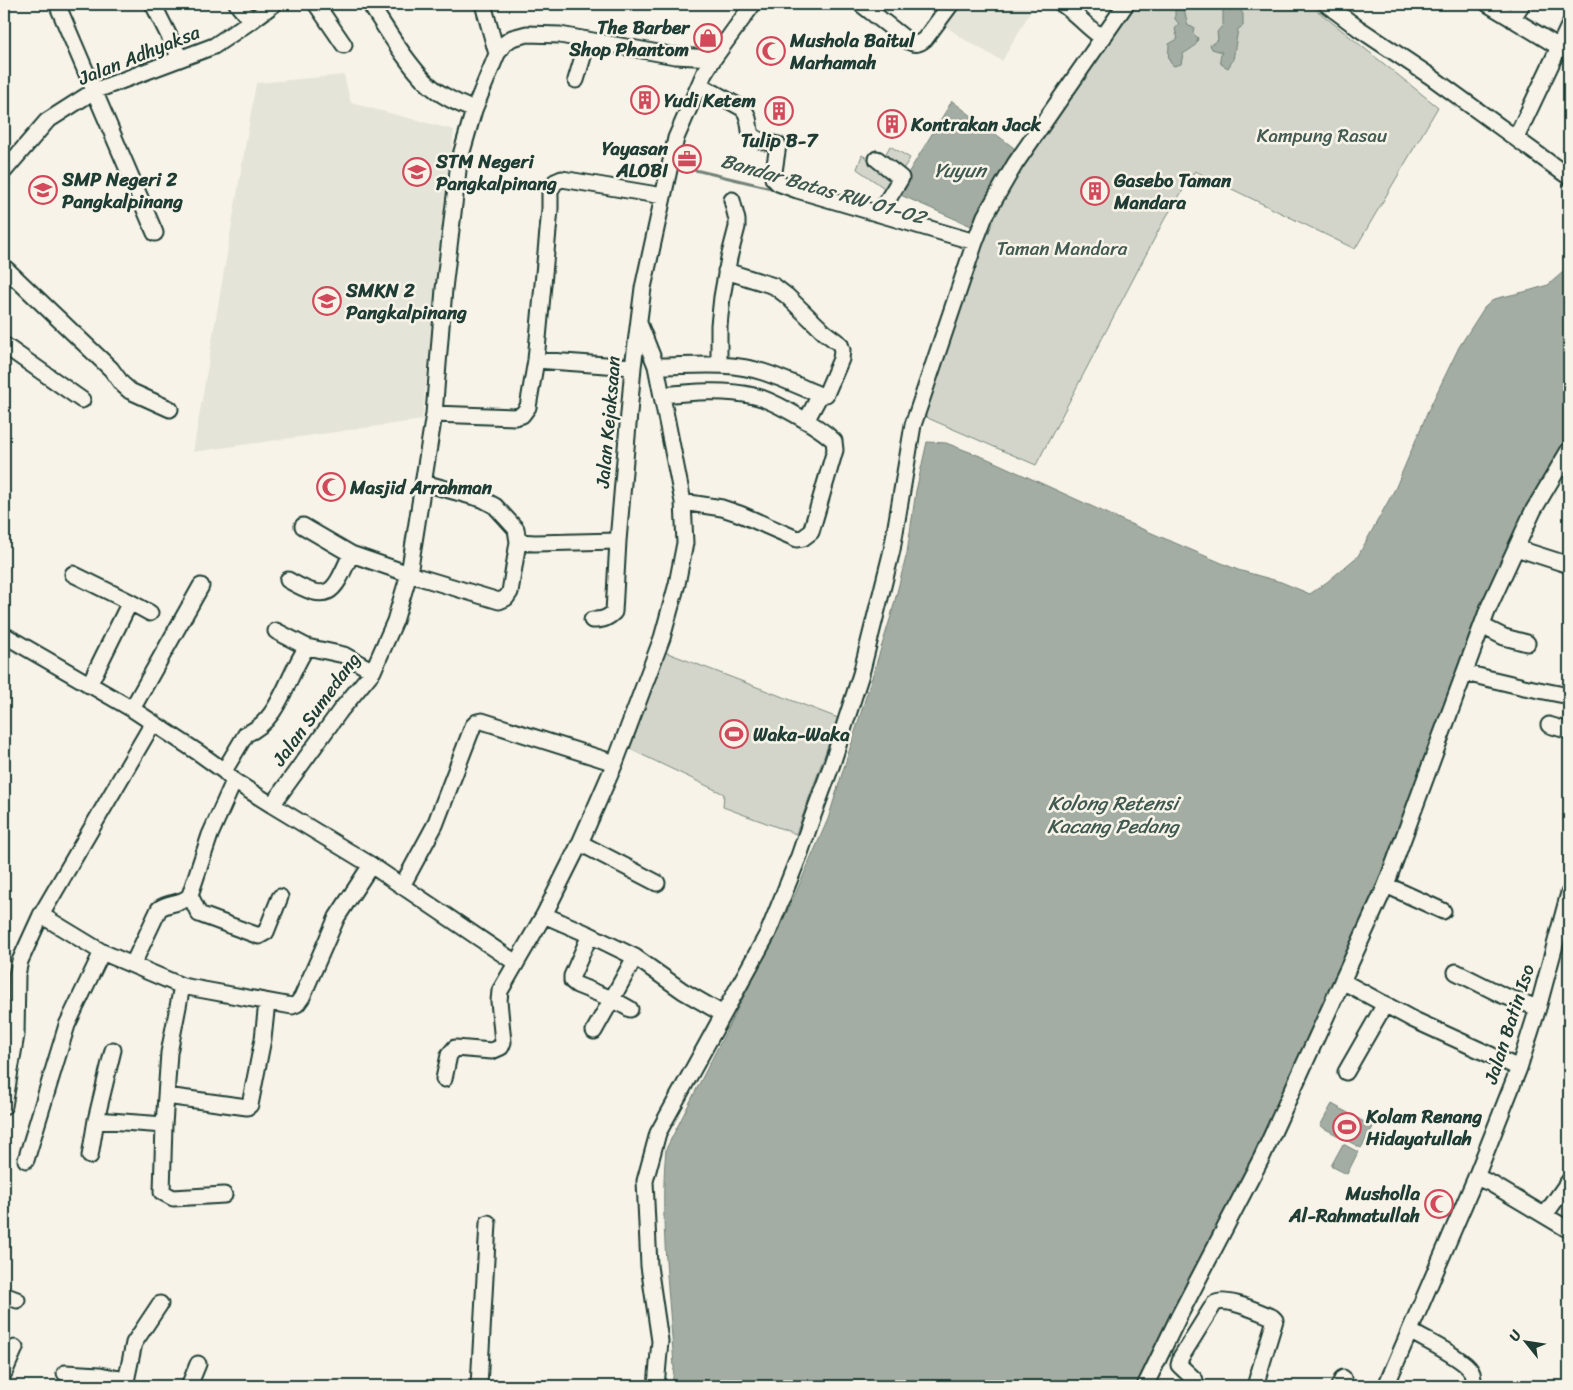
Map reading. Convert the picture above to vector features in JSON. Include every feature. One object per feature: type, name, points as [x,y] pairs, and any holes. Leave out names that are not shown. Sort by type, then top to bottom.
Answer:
[{"type":"street","points":[[57,4],[156,233]]},
{"type":"street","points":[[153,4],[180,58]]},
{"type":"street","points":[[237,4],[251,21]]},
{"type":"street","name":"Jalan Adhyaksa","points":[[4,171],[47,121],[94,91],[214,46],[274,4]]},
{"type":"street","points":[[316,4],[344,45]]},
{"type":"street","points":[[370,4],[408,60],[430,86],[474,110]]},
{"type":"street","points":[[483,4],[497,54]]},
{"type":"street","points":[[714,58],[753,4]]},
{"type":"street","points":[[861,4],[914,44],[920,43],[925,39],[951,4]]},
{"type":"street","points":[[1062,4],[1073,12],[1090,30],[1103,38]]},
{"type":"street","points":[[656,1386],[660,1341],[649,1266],[645,1181],[658,1133],[768,933],[800,856],[861,674],[892,550],[913,425],[985,216],[1015,164],[1126,4]]},
{"type":"street","points":[[1488,4],[1559,47]]},
{"type":"street","points":[[1512,19],[1522,4]]},
{"type":"street","points":[[1334,6],[1516,138],[1568,172]]},
{"type":"street","points":[[1516,138],[1569,26]]},
{"type":"street","name":"Jalan Sumedang","points":[[272,804],[340,711],[373,671],[395,621],[409,574],[434,414],[444,289],[459,162],[474,110],[497,54],[504,44],[512,38],[527,34],[560,35],[684,57],[714,58]]},
{"type":"street","points":[[576,80],[588,40]]},
{"type":"street","name":"Jalan Kejaksaan","points":[[592,620],[602,620],[614,612],[632,367],[647,268],[676,138],[714,58]]},
{"type":"street","points":[[700,85],[742,108],[747,113],[751,135],[756,139],[778,145],[773,178],[778,183],[805,193],[975,242]]},
{"type":"street","points":[[877,159],[901,178],[880,214]]},
{"type":"street","points":[[434,414],[515,417],[522,415],[528,407],[536,360],[550,191],[555,182],[562,179],[663,196]]},
{"type":"street","points":[[719,365],[719,325],[726,271],[737,227],[732,200]]},
{"type":"street","points":[[4,267],[111,370],[130,391],[170,409]]},
{"type":"street","points":[[656,366],[719,365],[742,367],[762,372],[820,395],[826,394],[841,358],[842,350],[840,344],[824,332],[774,286],[726,271]]},
{"type":"street","points":[[444,1079],[449,1055],[455,1048],[492,1052],[502,1047],[500,991],[544,915],[580,843],[615,763],[662,638],[672,606],[685,543],[683,502],[656,366],[638,321]]},
{"type":"street","points":[[4,345],[82,400]]},
{"type":"street","points":[[536,360],[632,367]]},
{"type":"street","points":[[662,395],[704,392],[755,396],[778,405],[806,420],[834,441],[835,450],[810,532],[803,538],[796,539],[722,508],[683,502]]},
{"type":"street","points":[[806,420],[820,395]]},
{"type":"street","points":[[1145,1386],[1265,1150],[1386,885],[1482,626],[1532,511],[1569,450]]},
{"type":"street","points":[[303,526],[351,554],[409,574],[499,601],[506,598],[510,592],[518,542],[516,529],[496,506],[424,483]]},
{"type":"street","points":[[518,542],[618,541]]},
{"type":"street","points":[[1516,548],[1569,565]]},
{"type":"street","points":[[288,580],[306,590],[320,594],[326,592],[334,588],[340,579],[351,554]]},
{"type":"street","points":[[74,574],[150,613]]},
{"type":"street","points":[[132,710],[201,586]]},
{"type":"street","points":[[89,684],[130,602]]},
{"type":"street","points":[[1482,626],[1504,637],[1526,643]]},
{"type":"street","points":[[276,631],[307,647],[344,655],[373,671]]},
{"type":"street","points":[[4,635],[153,723],[229,776],[371,865],[516,963]]},
{"type":"street","points":[[133,964],[159,909],[167,904],[184,901],[190,895],[229,776],[246,734],[255,732],[270,717],[307,647]]},
{"type":"street","points":[[1465,673],[1569,696]]},
{"type":"street","points":[[402,886],[435,825],[473,726],[477,722],[482,721],[615,763]]},
{"type":"street","points":[[4,1106],[17,967],[41,915],[153,723]]},
{"type":"street","points":[[1549,725],[1569,731]]},
{"type":"street","points":[[580,843],[656,883]]},
{"type":"street","points":[[41,915],[102,952],[182,986],[292,1006],[300,1001],[337,917],[371,865]]},
{"type":"street","points":[[1386,885],[1443,911]]},
{"type":"street","name":"Jalan Batin Iso","points":[[1386,1386],[1476,1177],[1519,1068],[1538,1008],[1569,893]]},
{"type":"street","points":[[190,895],[199,914],[260,936],[266,932],[280,897]]},
{"type":"street","points":[[544,915],[635,957],[683,991],[723,1014]]},
{"type":"street","points":[[590,935],[572,976],[572,981],[630,1009]]},
{"type":"street","points":[[26,1160],[67,1025],[102,952]]},
{"type":"street","points":[[594,1031],[635,957]]},
{"type":"street","points":[[1456,972],[1502,995],[1538,1008]]},
{"type":"street","points":[[1342,981],[1449,1037],[1519,1068]]},
{"type":"street","points":[[182,986],[169,1053],[162,1192],[173,1198],[224,1195]]},
{"type":"street","points":[[166,1096],[246,1107],[250,1105],[263,1039],[267,1002]]},
{"type":"street","points":[[1346,1072],[1385,1004]]},
{"type":"street","points":[[90,1156],[112,1050]]},
{"type":"street","points":[[96,1120],[164,1125]]},
{"type":"street","points":[[1476,1177],[1569,1230]]},
{"type":"street","points":[[1545,1215],[1569,1181]]},
{"type":"street","points":[[479,1386],[488,1223]]},
{"type":"street","points":[[1195,1386],[1195,1380],[1179,1365],[1181,1357],[1214,1304],[1220,1301],[1240,1305],[1272,1317],[1275,1320],[1255,1386]]},
{"type":"street","points":[[66,1373],[100,1375],[125,1383],[134,1343],[160,1304]]},
{"type":"street","points":[[1410,1332],[1461,1361],[1471,1370],[1472,1383],[1470,1386]]},
{"type":"street","points":[[4,1373],[15,1348]]},
{"type":"street","points":[[189,1386],[198,1364]]},
{"type":"shaded area","points":[[925,4],[1035,4],[1002,61],[962,38],[936,19]]},
{"type":"shaded area","name":"SMKN 2 Pangkalpinang","points":[[344,75],[351,103],[454,130],[422,420],[193,452],[256,83]]},
{"type":"green space","name":"Taman Mandara","points":[[1131,4],[1309,4],[1438,107],[1355,249],[1195,171],[1163,222],[1036,465],[930,419],[925,416],[925,410],[974,254],[1012,175]]},
{"type":"green space","points":[[890,146],[910,158],[900,174],[881,163]]},
{"type":"green space","points":[[862,155],[899,178],[890,192],[857,169]]},
{"type":"green space","name":"Waka-Waka","points":[[665,652],[838,718],[796,834],[723,807],[724,794],[630,749]]},
{"type":"water","points":[[1179,4],[1183,4],[1188,26],[1194,27],[1193,33],[1198,38],[1195,46],[1183,54],[1181,64],[1174,66],[1171,64],[1168,53],[1169,44],[1178,39],[1175,29],[1179,24],[1175,19],[1175,8]]},
{"type":"water","points":[[1228,5],[1239,8],[1243,14],[1243,26],[1238,29],[1233,60],[1228,68],[1221,64],[1222,52],[1212,49],[1210,45],[1218,40],[1217,32],[1223,25],[1223,10]]},
{"type":"water","name":"Yuyun","points":[[952,101],[1018,151],[978,229],[896,193]]},
{"type":"water","name":"Kolong Retensi Kacang Pedang","points":[[1569,267],[1569,435],[1530,508],[1369,905],[1278,1110],[1140,1386],[672,1386],[674,1368],[664,1231],[666,1149],[790,906],[828,819],[891,616],[907,553],[916,491],[927,442],[946,443],[988,459],[1126,522],[1238,570],[1281,582],[1310,594],[1358,556],[1395,489],[1429,409],[1459,347],[1484,308],[1494,299],[1548,285]]},
{"type":"water","name":"Kolam Renang Hidayatullah","points":[[1332,1104],[1373,1127],[1361,1148],[1320,1126]]},
{"type":"water","name":"Kolam Renang Hidayatullah","points":[[1343,1144],[1358,1152],[1347,1174],[1331,1166]]},
{"type":"waterway","name":"Bandar Batas RW 01-02","points":[[674,165],[775,189]]},
{"type":"place","name":"The Barber Shop Phantom","points":[[708,38]]},
{"type":"place","name":"Mushola Baitul Marhamah","points":[[771,51]]},
{"type":"place","name":"Yudi Ketem","points":[[645,100]]},
{"type":"place","name":"Tulip B-7","points":[[779,111]]},
{"type":"place","name":"Kontrakan Jack","points":[[892,124]]},
{"type":"place","name":"Yayasan ALOBI","points":[[687,159]]},
{"type":"place","name":"STM Negeri Pangkalpinang","points":[[417,172]]},
{"type":"place","name":"SMP Negeri 2 Pangkalpinang","points":[[43,190]]},
{"type":"place","name":"Gasebo Taman Mandara","points":[[1095,191]]},
{"type":"place","name":"SMKN 2 Pangkalpinang","points":[[327,301]]},
{"type":"place","name":"Masjid Arrahman","points":[[331,487]]},
{"type":"place","name":"Waka-Waka","points":[[734,734]]},
{"type":"place","name":"Kolam Renang Hidayatullah","points":[[1347,1127]]},
{"type":"place","name":"Musholla Al-Rahmatullah","points":[[1439,1204]]},
{"type":"park label","name":"Kampung Rasau","points":[[1322,135]]}]
